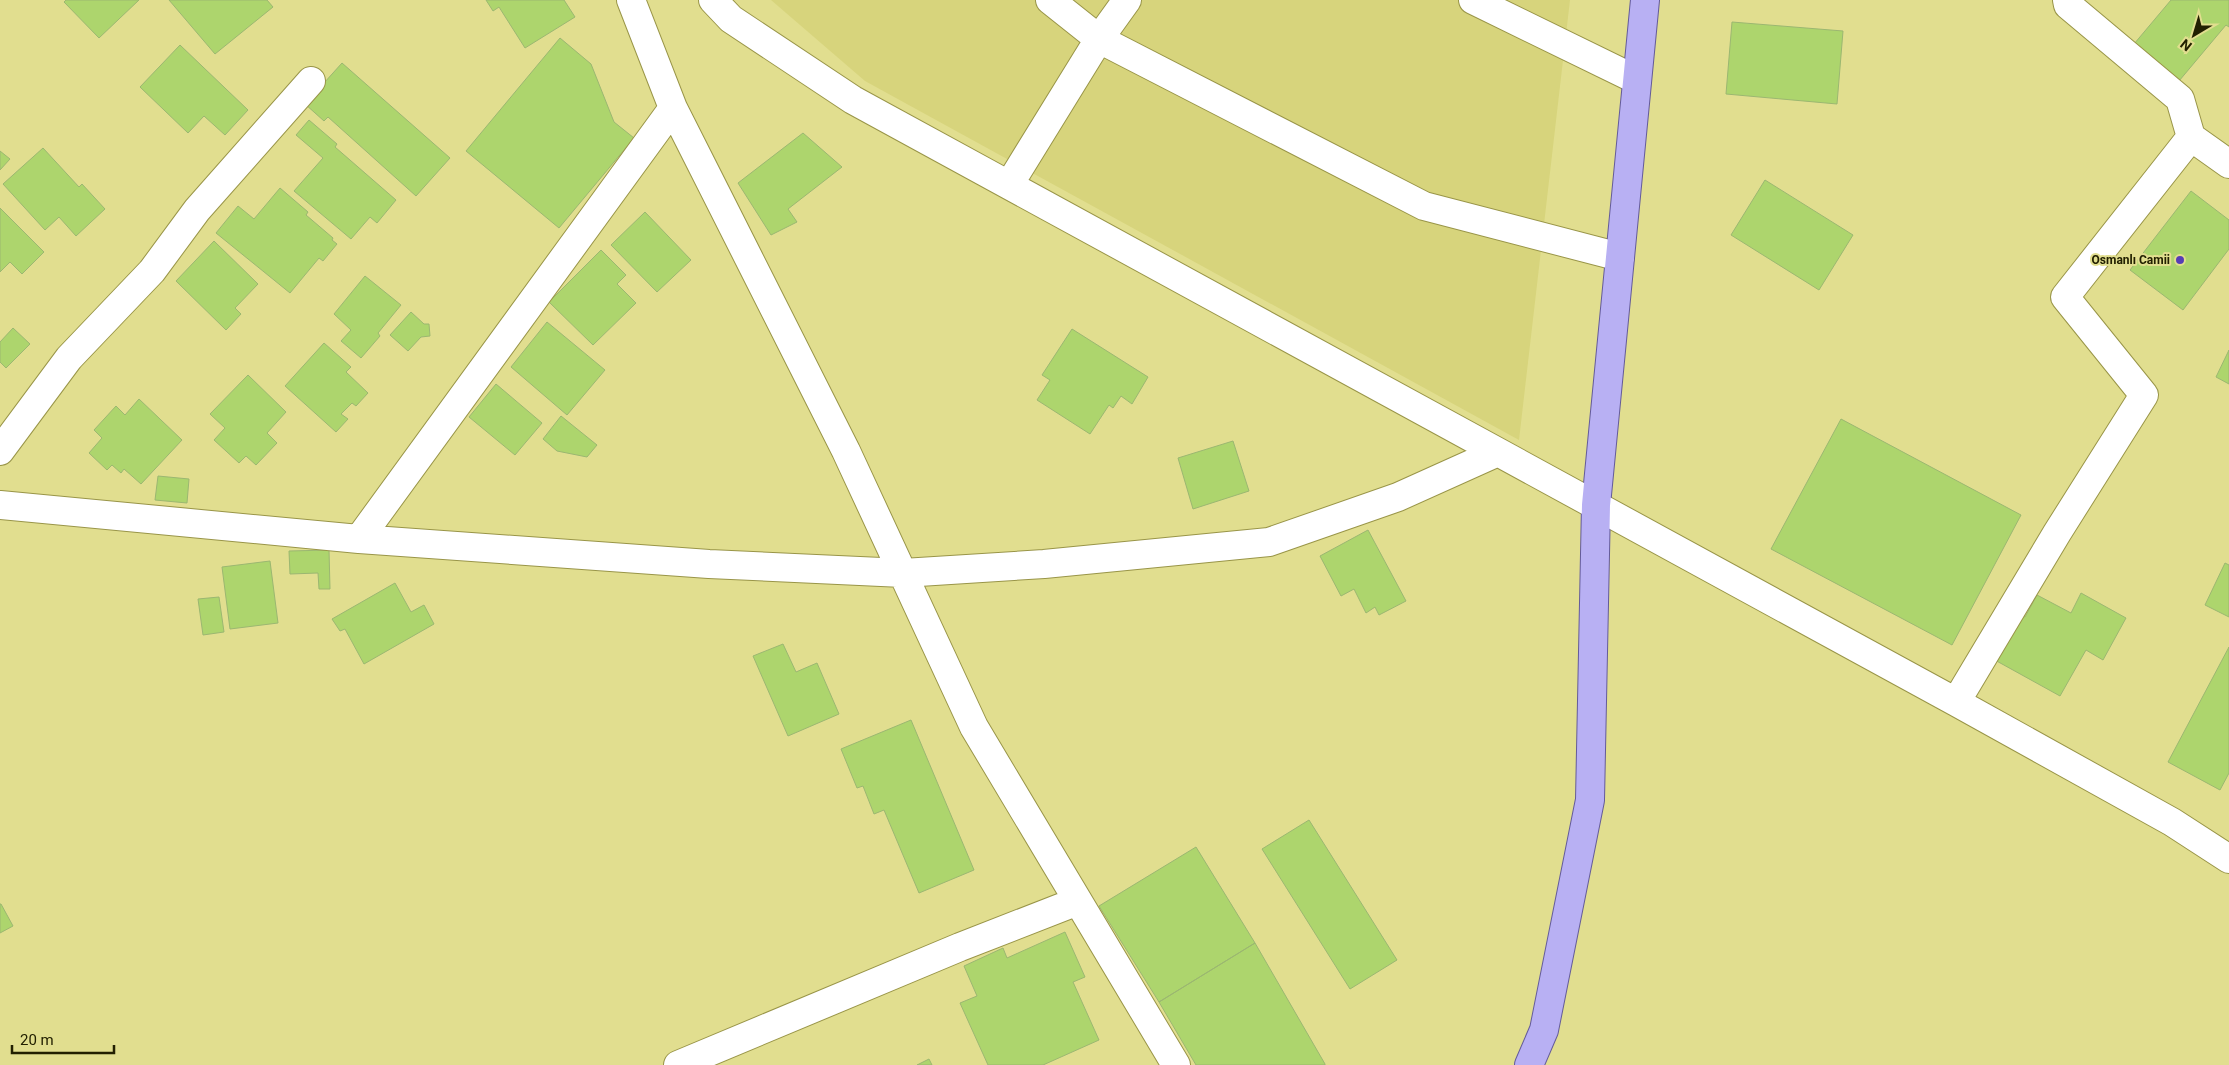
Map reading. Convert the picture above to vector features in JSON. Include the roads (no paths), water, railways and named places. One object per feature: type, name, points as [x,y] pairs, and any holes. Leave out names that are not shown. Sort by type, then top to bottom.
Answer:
[{"type":"main road","points":[[1529,1065],[1544,1030],[1590,800],[1596,505],[1645,0]]},
{"type":"street","points":[[630,0],[673,108],[846,451],[974,726],[1176,1065]]},
{"type":"street","points":[[1050,0],[1099,39],[1424,206],[1620,257]]},
{"type":"street","points":[[1009,185],[1099,39],[1127,0]]},
{"type":"street","points":[[1473,0],[1637,80]]},
{"type":"street","points":[[2067,0],[2068,4],[2180,99],[2191,137],[2229,164]]},
{"type":"street","points":[[728,6],[853,100],[1956,702],[2172,822],[2229,859]]},
{"type":"street","points":[[0,451],[69,358],[152,271],[197,210],[311,81]]},
{"type":"street","points":[[359,539],[673,108]]},
{"type":"street","points":[[1956,702],[2056,533],[2144,396],[2065,298],[2191,137]]},
{"type":"street","points":[[0,506],[359,539],[709,564],[902,573],[1044,564],[1269,542],[1398,497],[1498,452]]},
{"type":"street","points":[[678,1065],[960,947],[1078,901]]},
{"type":"place","name":"Osmanlı Camii","points":[[2180,260]]}]
